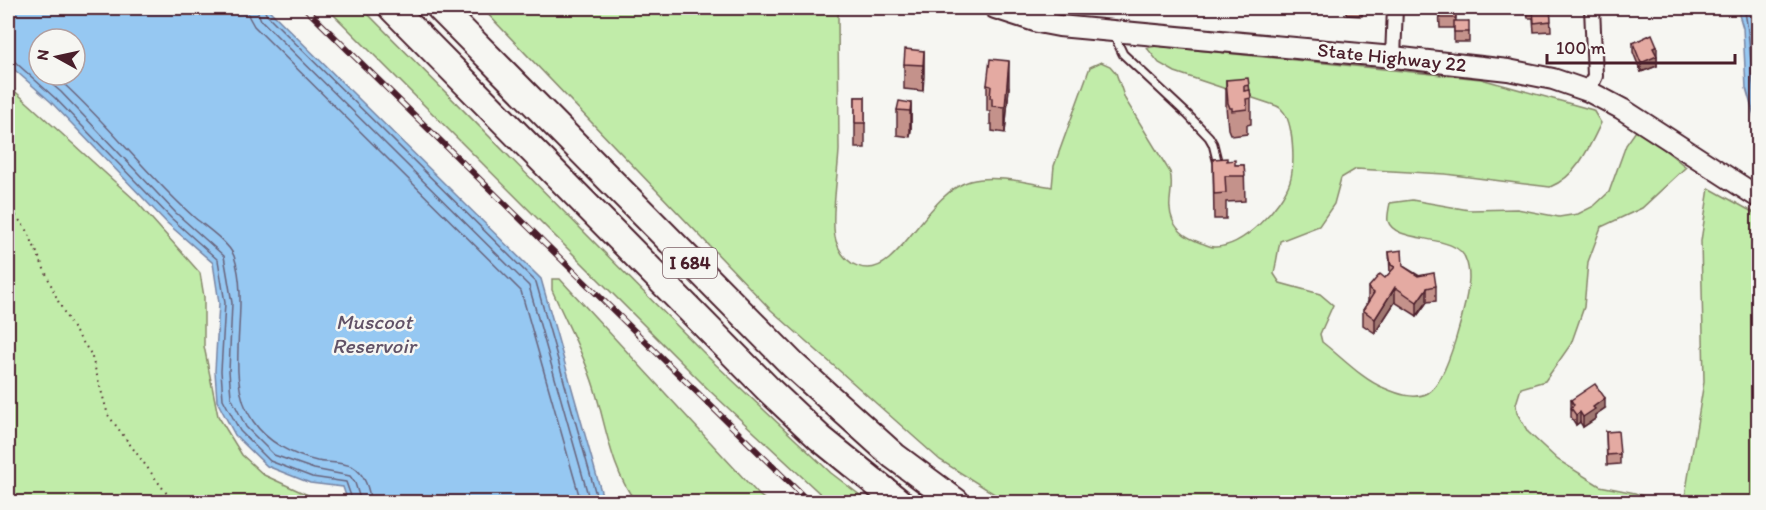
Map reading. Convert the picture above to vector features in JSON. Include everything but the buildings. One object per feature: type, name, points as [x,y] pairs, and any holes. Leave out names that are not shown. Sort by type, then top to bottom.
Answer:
[{"type":"highway","name":"I 684","points":[[392,8],[769,390],[820,438],[899,502]]},
{"type":"highway","name":"I 684","points":[[440,8],[793,365],[894,456],[956,502]]},
{"type":"main road","name":"State Highway 22","points":[[995,8],[1038,22],[1112,31],[1254,43],[1532,73],[1588,91],[1626,111],[1758,197]]},
{"type":"street","points":[[1393,57],[1395,8]]},
{"type":"street","points":[[1588,91],[1595,76],[1592,8]]},
{"type":"lane","points":[[1112,31],[1123,54],[1209,136],[1216,160]]},
{"type":"path","points":[[8,206],[27,230],[71,325],[91,354],[108,416],[173,502]]},
{"type":"green space","points":[[327,8],[362,8],[712,361],[831,473],[869,502],[829,502],[711,392]]},
{"type":"green space","points":[[482,8],[839,8],[839,150],[834,233],[845,257],[865,268],[881,264],[889,259],[937,204],[958,186],[970,181],[990,178],[1052,187],[1054,166],[1090,67],[1101,62],[1110,66],[1116,73],[1125,99],[1170,172],[1170,208],[1173,221],[1178,229],[1192,239],[1214,247],[1237,241],[1249,233],[1279,202],[1290,181],[1293,165],[1292,144],[1286,116],[1276,106],[1175,72],[1159,63],[1147,48],[1156,46],[1481,79],[1593,110],[1601,123],[1587,151],[1568,176],[1550,187],[1445,174],[1356,169],[1341,178],[1334,204],[1319,226],[1280,241],[1274,274],[1280,283],[1320,294],[1333,305],[1320,334],[1322,342],[1360,374],[1376,384],[1412,396],[1428,393],[1442,374],[1461,322],[1468,289],[1469,271],[1461,251],[1451,245],[1414,237],[1393,228],[1388,221],[1390,203],[1412,200],[1469,210],[1517,209],[1559,217],[1578,214],[1594,206],[1609,192],[1626,145],[1638,128],[1686,167],[1642,208],[1601,227],[1588,262],[1584,307],[1571,344],[1545,381],[1521,388],[1516,404],[1517,413],[1528,432],[1558,460],[1600,486],[1635,493],[1656,502],[1007,502],[940,460],[771,310]]},
{"type":"green space","points":[[1035,8],[1079,8],[1079,13],[1073,19]]},
{"type":"green space","points":[[8,85],[136,201],[200,273],[204,297],[204,346],[218,416],[242,455],[264,475],[323,502],[8,502]]},
{"type":"green space","points":[[1709,188],[1758,215],[1758,502],[1684,502],[1704,382],[1701,241]]},
{"type":"green space","points":[[552,279],[560,279],[759,495],[768,502],[636,502],[615,462],[590,375],[552,290]]},
{"type":"water","name":"Muscoot Reservoir","points":[[8,8],[267,8],[541,279],[604,502],[348,502],[343,487],[310,483],[267,466],[235,435],[217,401],[215,371],[219,303],[213,263],[167,223],[34,87],[87,87],[87,27],[27,27],[27,81],[8,64]]},
{"type":"water","points":[[1737,8],[1758,8],[1758,129],[1746,88],[1743,28]]},
{"type":"railway","points":[[305,8],[809,502]]}]
